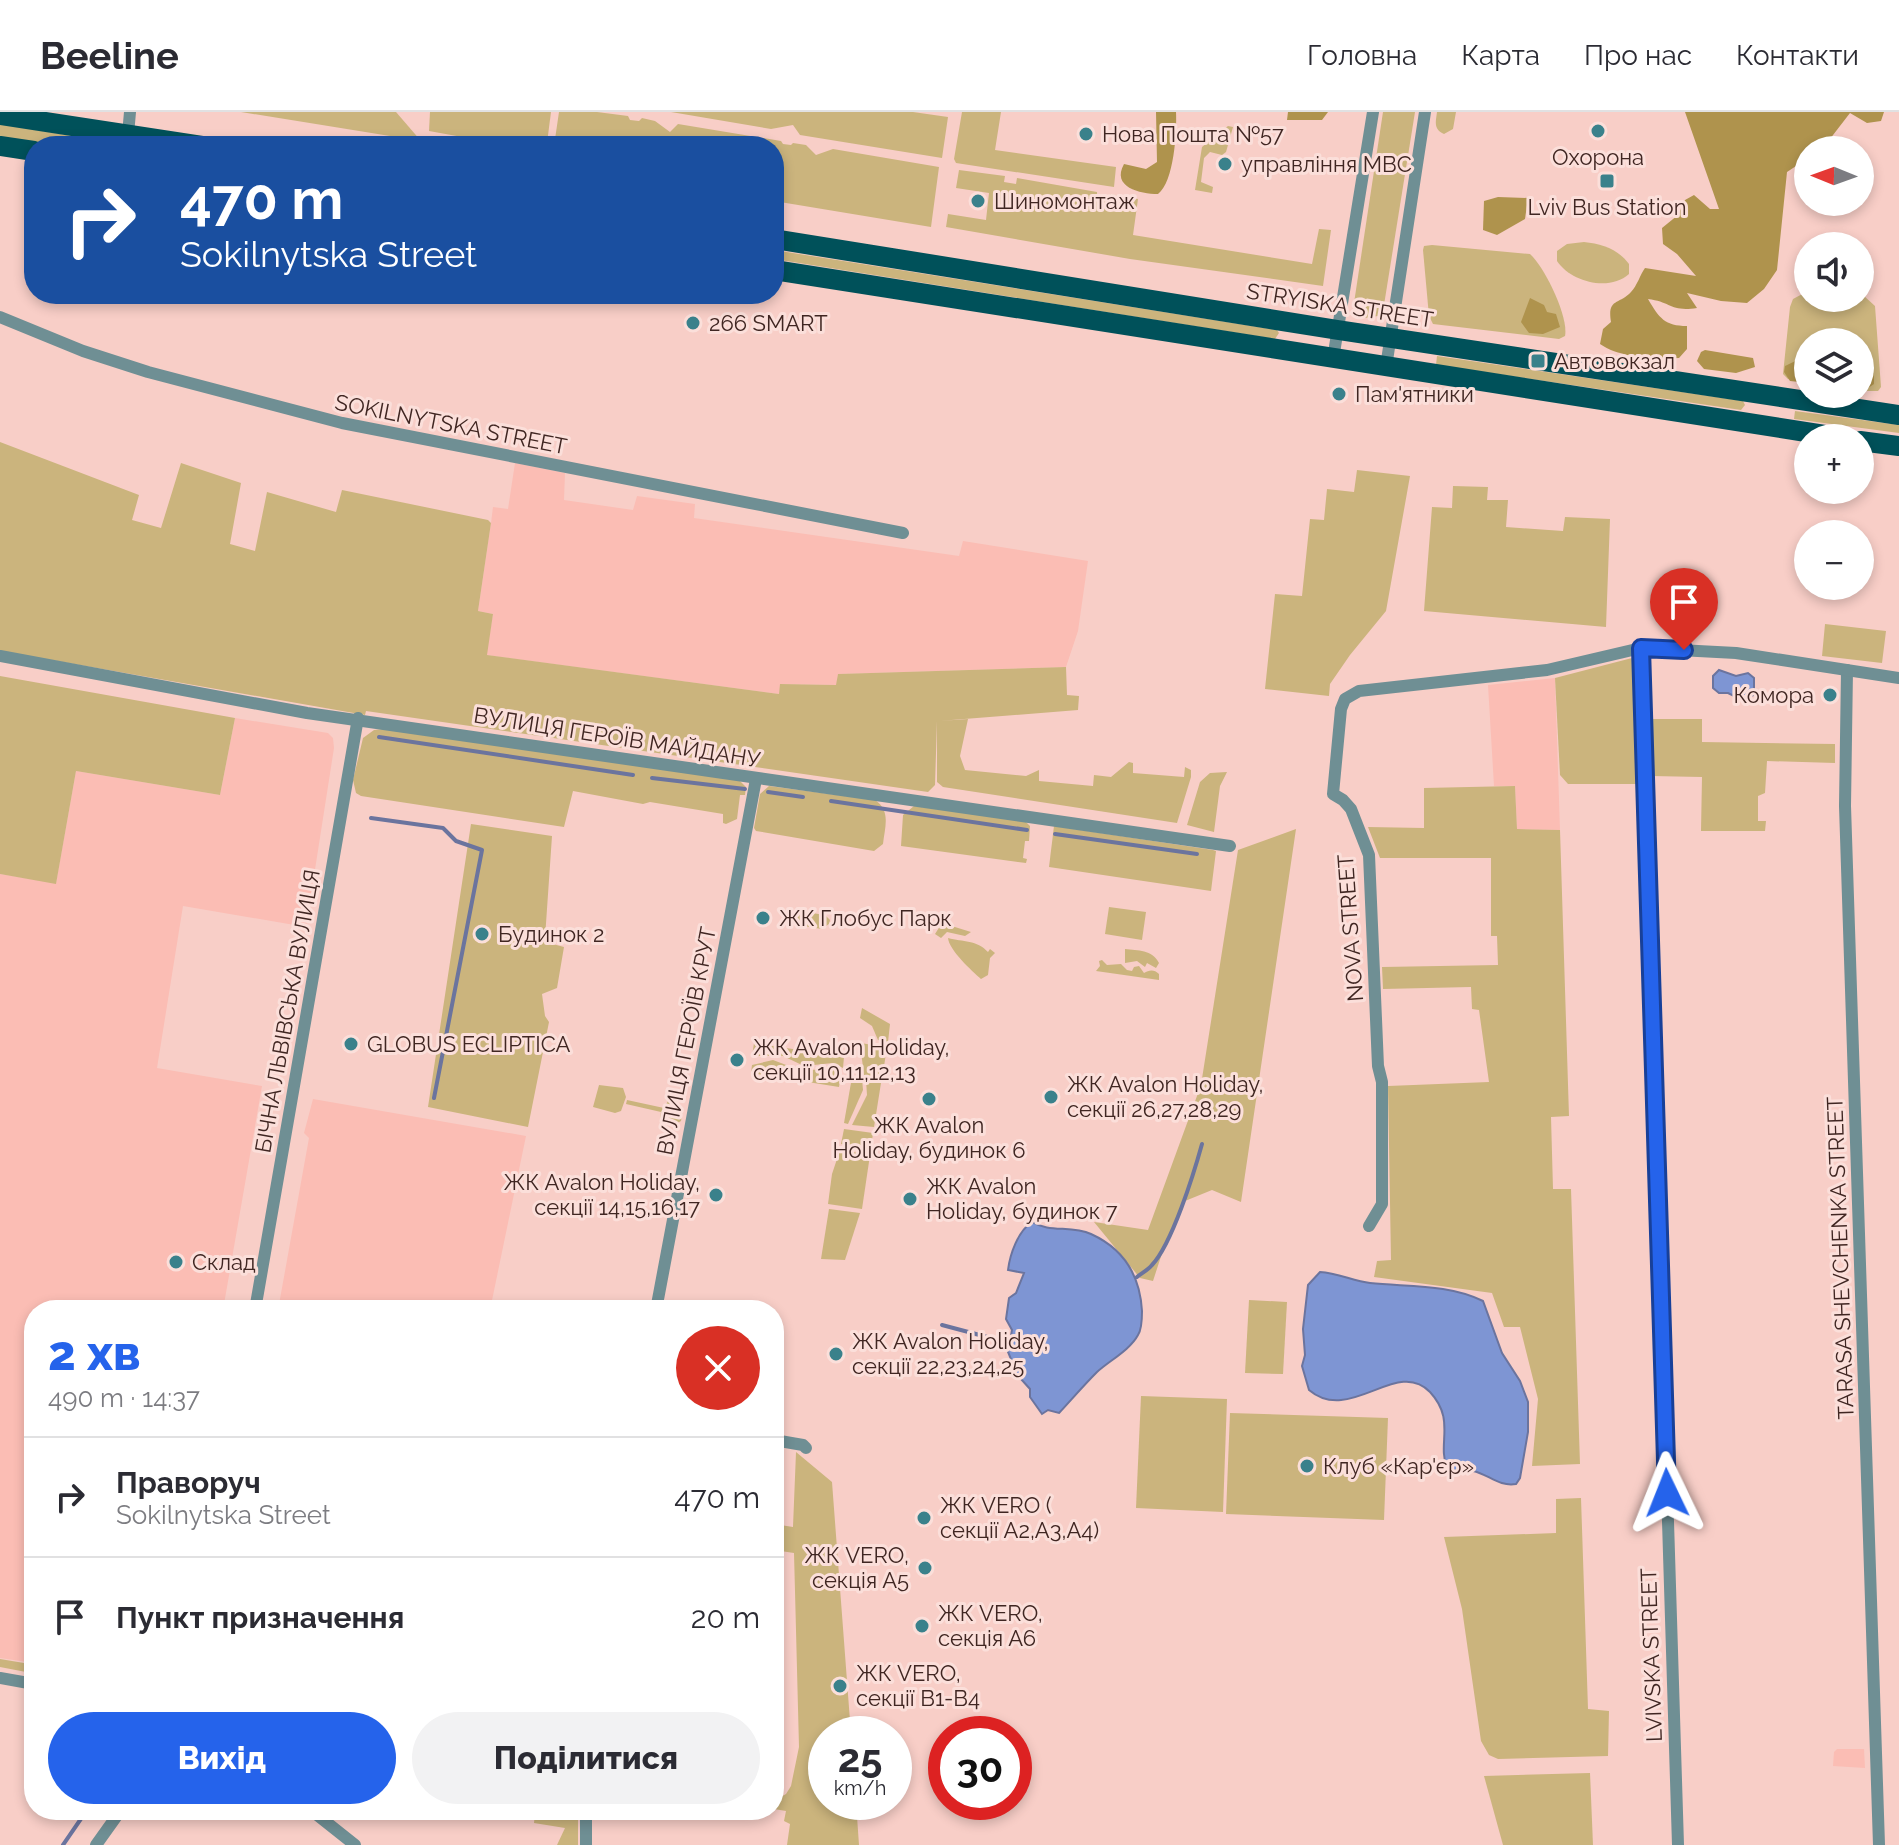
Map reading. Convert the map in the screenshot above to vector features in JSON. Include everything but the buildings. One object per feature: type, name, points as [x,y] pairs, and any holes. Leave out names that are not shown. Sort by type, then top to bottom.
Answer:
[{"type":"main road","points":[[0,115],[107,136]]},
{"type":"main road","points":[[0,146],[24,150]]},
{"type":"main road","name":"STRYISKA STREET","points":[[784,241],[1338,330],[1899,415]]},
{"type":"main road","points":[[784,272],[1794,430]]},
{"type":"main road","points":[[1277,350],[1285,337],[1282,320]]},
{"type":"main road","points":[[1419,373],[1416,359],[1423,342]]},
{"type":"main road","points":[[1762,425],[1766,395]]},
{"type":"main road","points":[[1874,443],[1899,446]]},
{"type":"street","points":[[127,136],[130,112]]},
{"type":"street","points":[[1333,359],[1373,112]]},
{"type":"street","points":[[1386,367],[1425,112]]},
{"type":"street","name":"SOKILNYTSKA STREET","points":[[0,317],[83,351],[148,372],[342,423],[903,533]]},
{"type":"street","points":[[1641,648],[1736,653],[1899,678]]},
{"type":"street","name":"NOVA STREET","points":[[1369,1226],[1382,1204],[1382,1082],[1378,1066],[1369,855],[1351,809],[1333,794],[1342,704],[1349,695],[1359,691],[1547,670],[1641,648]]},
{"type":"street","name":"LVIVSKA STREET","points":[[1641,648],[1678,1845]]},
{"type":"street","name":"ВУЛИЦЯ ГЕРОЇВ МАЙДАНУ","points":[[0,656],[307,713],[1230,846]]},
{"type":"street","name":"TARASA SHEVCHENKA STREET","points":[[1847,670],[1845,806],[1879,1845]]},
{"type":"street","name":"БІЧНА ЛЬВІВСЬКА ВУЛИЦЯ","points":[[257,1300],[358,718]]},
{"type":"street","name":"ВУЛИЦЯ ГЕРОЇВ КРУТ","points":[[658,1300],[756,779]]},
{"type":"street","points":[[784,1442],[806,1448]]},
{"type":"street","points":[[0,1678],[24,1682]]},
{"type":"street","points":[[96,1845],[114,1820]]},
{"type":"street","points":[[324,1820],[355,1845]]},
{"type":"street","points":[[586,1820],[586,1845]]},
{"type":"shaded area","points":[[241,112],[396,112],[417,136],[390,136]]},
{"type":"shaded area","points":[[430,112],[551,112],[548,136],[457,136],[429,131]]},
{"type":"shaded area","points":[[559,112],[597,112],[628,116],[630,120],[639,121],[642,118],[655,121],[670,132],[678,124],[751,136],[555,136]]},
{"type":"shaded area","points":[[671,112],[913,112],[948,117],[942,158],[800,135],[793,125],[771,129]]},
{"type":"shaded area","points":[[962,112],[1001,112],[995,150],[1116,167],[1114,187],[956,163],[954,159]]},
{"type":"shaded area","points":[[1156,112],[1176,112],[1175,144],[1168,179],[1163,188],[1158,194],[1143,193],[1124,184],[1121,172],[1124,164],[1146,169],[1157,162]]},
{"type":"shaded area","points":[[1288,112],[1328,112],[1322,120],[1287,120]]},
{"type":"shaded area","points":[[1383,112],[1415,112],[1384,305],[1378,316],[1365,318],[1358,314],[1354,303]]},
{"type":"shaded area","points":[[1437,112],[1456,112],[1453,129],[1444,134],[1438,130]]},
{"type":"shaded area","points":[[1685,112],[1884,112],[1881,121],[1867,123],[1850,113],[1832,136],[1794,136],[1794,167],[1787,172],[1777,270],[1764,289],[1747,303],[1687,293],[1697,308],[1688,309],[1648,299],[1663,320],[1687,326],[1687,349],[1679,358],[1627,355],[1600,344],[1603,329],[1611,322],[1612,305],[1631,292],[1645,268],[1696,276],[1677,254],[1663,244],[1662,228],[1678,215],[1685,200],[1694,195],[1710,209],[1719,209]]},
{"type":"shaded area","points":[[0,124],[73,136],[24,136],[24,141],[0,137]]},
{"type":"shaded area","points":[[1228,126],[1233,127],[1226,152],[1222,155],[1210,152],[1204,158],[1201,182],[1213,187],[1212,193],[1195,190],[1202,147]]},
{"type":"shaded area","points":[[784,144],[806,145],[816,155],[833,149],[939,167],[931,227],[784,203]]},
{"type":"shaded area","points":[[959,170],[1005,176],[1004,182],[1016,184],[1017,178],[1097,192],[1097,197],[1109,199],[1110,194],[1138,199],[1133,235],[1312,264],[1319,229],[1331,230],[1323,286],[1130,259],[946,227],[948,214],[986,220],[989,193],[956,188]]},
{"type":"shaded area","points":[[1498,197],[1528,198],[1525,219],[1497,235],[1483,230],[1484,201]]},
{"type":"shaded area","points":[[1584,242],[1615,251],[1629,264],[1629,274],[1611,283],[1601,283],[1571,274],[1557,261],[1557,251],[1567,244]]},
{"type":"shaded area","points":[[1424,246],[1530,254],[1554,292],[1563,317],[1565,336],[1559,339],[1433,324],[1429,316],[1423,250]]},
{"type":"shaded area","points":[[784,252],[1277,330],[1279,333],[1275,339],[784,261]]},
{"type":"shaded area","points":[[1530,298],[1544,305],[1547,312],[1556,314],[1560,327],[1543,334],[1529,333],[1521,322]]},
{"type":"shaded area","points":[[1793,299],[1794,312],[1874,312],[1875,306],[1881,387],[1878,391],[1874,391],[1874,328],[1794,328],[1794,380],[1783,374]]},
{"type":"shaded area","points":[[1705,350],[1753,358],[1755,367],[1736,373],[1704,369],[1697,361]]},
{"type":"shaded area","points":[[1437,356],[1743,401],[1745,405],[1741,410],[1436,365]]},
{"type":"shaded area","points":[[1794,362],[1794,381],[1790,381],[1784,372],[1785,366]]},
{"type":"shaded area","points":[[1795,411],[1899,425],[1899,433],[1874,430],[1874,424],[1832,424],[1794,419]]},
{"type":"shaded area","points":[[0,442],[139,495],[132,520],[161,528],[181,463],[241,483],[230,544],[255,551],[267,492],[336,512],[342,490],[488,520],[491,523],[478,611],[493,614],[487,655],[779,694],[780,684],[836,685],[838,674],[1066,667],[1067,695],[1079,696],[1078,710],[939,721],[968,719],[960,756],[965,770],[1026,776],[1039,770],[1039,781],[1093,786],[1094,775],[1111,777],[1129,762],[1133,763],[1133,773],[1184,777],[1185,767],[1191,770],[1191,777],[1177,823],[943,787],[937,782],[937,721],[935,785],[928,792],[366,711],[365,715],[0,651]]},
{"type":"shaded area","points":[[515,463],[565,473],[564,500],[633,510],[637,496],[695,504],[694,518],[959,556],[963,541],[1088,561],[1078,631],[1066,667],[838,674],[837,685],[781,684],[779,694],[486,655],[493,614],[478,611],[493,507],[508,509]]},
{"type":"shaded area","points":[[1357,470],[1410,476],[1386,611],[1330,684],[1329,696],[1265,689],[1275,594],[1302,596],[1310,519],[1324,520],[1327,489],[1354,492]]},
{"type":"shaded area","points":[[1453,486],[1488,487],[1487,500],[1508,500],[1506,527],[1563,531],[1565,517],[1610,519],[1606,627],[1424,611],[1432,507],[1452,508]]},
{"type":"shaded area","points":[[1825,624],[1886,631],[1882,663],[1822,656]]},
{"type":"shaded area","points":[[1632,658],[1636,784],[1568,784],[1560,775],[1555,678]]},
{"type":"shaded area","points":[[0,676],[235,718],[220,795],[76,771],[56,884],[0,874]]},
{"type":"shaded area","points":[[1555,678],[1560,830],[1517,829],[1515,786],[1494,786],[1488,685]]},
{"type":"shaded area","points":[[235,718],[328,733],[333,738],[334,748],[306,927],[183,906],[157,1068],[262,1086],[225,1300],[24,1300],[24,1662],[0,1658],[0,874],[56,883],[76,771],[220,795]]},
{"type":"shaded area","points":[[1649,719],[1702,719],[1702,742],[1835,744],[1835,763],[1767,761],[1765,793],[1758,796],[1758,821],[1766,821],[1765,831],[1701,831],[1702,777],[1651,776]]},
{"type":"shaded area","points":[[374,730],[739,780],[746,787],[745,795],[740,795],[737,819],[726,824],[723,823],[723,814],[573,791],[564,827],[361,796],[356,793],[353,780],[363,738]]},
{"type":"shaded area","points":[[1227,772],[1220,786],[1214,832],[1187,825],[1200,782],[1210,773]]},
{"type":"shaded area","points":[[769,786],[875,800],[885,814],[883,844],[874,851],[756,831],[760,794]]},
{"type":"shaded area","points":[[1515,786],[1517,829],[1560,830],[1569,1116],[1551,1117],[1553,1189],[1571,1189],[1580,1464],[1532,1466],[1538,1399],[1520,1327],[1504,1327],[1492,1293],[1374,1277],[1377,1261],[1391,1260],[1388,1086],[1489,1082],[1479,1010],[1472,1009],[1471,987],[1383,989],[1382,967],[1498,965],[1497,936],[1491,936],[1491,858],[1380,858],[1368,827],[1424,828],[1424,788]]},
{"type":"shaded area","points":[[914,806],[1025,821],[1030,826],[1023,858],[1027,859],[1026,863],[901,846],[903,815]]},
{"type":"shaded area","points":[[471,824],[552,836],[545,938],[549,943],[564,947],[557,988],[542,994],[545,1016],[549,1022],[528,1127],[428,1107]]},
{"type":"shaded area","points":[[1054,826],[1216,851],[1211,891],[1049,867]]},
{"type":"shaded area","points":[[1296,829],[1241,1202],[1212,1190],[1185,1201],[1166,1241],[1153,1281],[1140,1278],[1094,1222],[1148,1230],[1201,1085],[1238,850]]},
{"type":"shaded area","points":[[1109,907],[1146,912],[1142,940],[1105,934]]},
{"type":"shaded area","points":[[799,911],[825,915],[830,920],[829,924],[822,929],[796,925],[793,915]]},
{"type":"shaded area","points":[[942,923],[971,932],[965,936],[947,932],[941,938],[935,934]]},
{"type":"shaded area","points":[[948,938],[974,943],[995,953],[990,958],[988,975],[981,979],[957,954]]},
{"type":"shaded area","points":[[1125,949],[1149,953],[1159,963],[1156,968],[1147,963],[1145,967],[1137,961],[1125,963]]},
{"type":"shaded area","points":[[1102,960],[1107,965],[1121,964],[1127,970],[1132,971],[1139,966],[1144,973],[1155,971],[1159,974],[1159,980],[1096,971]]},
{"type":"shaded area","points":[[862,1008],[890,1024],[888,1042],[878,1040],[872,1026],[860,1018]]},
{"type":"shaded area","points":[[754,1043],[844,1057],[843,1068],[833,1063],[804,1066],[783,1056],[752,1056]]},
{"type":"shaded area","points":[[860,1043],[887,1047],[882,1079],[864,1076]]},
{"type":"shaded area","points":[[773,1060],[802,1071],[832,1068],[841,1074],[839,1087],[751,1073],[752,1065]]},
{"type":"shaded area","points":[[852,1077],[862,1079],[863,1090],[848,1124],[844,1123]]},
{"type":"shaded area","points":[[866,1080],[881,1083],[874,1127],[852,1125],[867,1095]]},
{"type":"shaded area","points":[[599,1085],[623,1088],[626,1097],[621,1111],[615,1113],[593,1107]]},
{"type":"shaded area","points":[[313,1099],[526,1136],[492,1300],[280,1300],[309,1138],[304,1133]]},
{"type":"shaded area","points":[[627,1100],[664,1108],[668,1101],[675,1101],[683,1108],[681,1121],[674,1125],[660,1120],[661,1112],[626,1104]]},
{"type":"shaded area","points":[[844,1129],[873,1133],[871,1149],[841,1144]]},
{"type":"shaded area","points":[[840,1150],[870,1155],[862,1209],[828,1204],[832,1174]]},
{"type":"shaded area","points":[[829,1209],[860,1213],[845,1260],[821,1259]]},
{"type":"shaded area","points":[[1249,1300],[1287,1302],[1283,1374],[1245,1373]]},
{"type":"shaded area","points":[[1141,1396],[1227,1399],[1223,1512],[1136,1508]]},
{"type":"shaded area","name":"Клуб «Кар'єр»","points":[[1230,1413],[1388,1418],[1384,1520],[1226,1514]]},
{"type":"shaded area","points":[[796,1452],[832,1482],[850,1716],[808,1716],[808,1820],[857,1820],[859,1845],[787,1845],[790,1824],[784,1821],[784,1795],[791,1786],[799,1747],[794,1553],[784,1552],[784,1526],[793,1527]]},
{"type":"shaded area","points":[[1581,1498],[1588,1709],[1609,1711],[1608,1756],[1498,1759],[1489,1755],[1481,1741],[1462,1609],[1444,1537],[1556,1533],[1556,1499]]},
{"type":"shaded area","points":[[0,1659],[24,1663],[24,1672],[0,1667]]},
{"type":"shaded area","points":[[1837,1749],[1864,1749],[1865,1768],[1833,1766]]},
{"type":"shaded area","points":[[1590,1773],[1593,1845],[1503,1845],[1484,1776]]},
{"type":"shaded area","points":[[534,1820],[578,1820],[578,1845],[557,1845],[565,1828],[534,1823]]},
{"type":"water","points":[[1719,670],[1736,676],[1748,673],[1754,678],[1754,695],[1740,699],[1728,693],[1719,693],[1713,688],[1713,676]]},
{"type":"water","points":[[1032,1222],[1046,1227],[1083,1231],[1103,1240],[1128,1265],[1141,1298],[1142,1323],[1139,1333],[1059,1413],[1048,1410],[1042,1414],[1030,1397],[1030,1389],[1012,1369],[1006,1347],[1009,1347],[1012,1330],[1006,1319],[1009,1298],[1016,1293],[1024,1273],[1008,1270],[1009,1264],[1019,1237]]},
{"type":"water","points":[[1320,1272],[1370,1283],[1442,1289],[1483,1301],[1502,1353],[1520,1381],[1528,1402],[1528,1432],[1520,1478],[1516,1484],[1504,1484],[1473,1471],[1447,1468],[1442,1412],[1430,1392],[1417,1383],[1388,1385],[1341,1400],[1325,1399],[1309,1390],[1302,1366],[1305,1355],[1303,1329],[1308,1285]]},
{"type":"waterway","points":[[379,737],[633,775]]},
{"type":"waterway","points":[[652,778],[745,789]]},
{"type":"waterway","points":[[768,792],[803,797]]},
{"type":"waterway","points":[[831,801],[1027,830]]},
{"type":"waterway","points":[[371,818],[443,828],[456,841],[482,850],[434,1098]]},
{"type":"waterway","points":[[1055,834],[1197,854]]},
{"type":"waterway","points":[[1137,1277],[1152,1265],[1167,1241],[1182,1208],[1202,1144]]},
{"type":"waterway","points":[[942,1325],[991,1338],[1006,1347]]},
{"type":"waterway","points":[[63,1845],[80,1820]]},
{"type":"place","name":"Охорона","points":[[1598,131]]},
{"type":"place","name":"Нова Пошта №57","points":[[1086,134]]},
{"type":"place","name":"управління МВС","points":[[1225,164]]},
{"type":"place","name":"Lviv Bus Station","points":[[1607,181]]},
{"type":"place","name":"Шиномонтаж","points":[[978,201]]},
{"type":"place","name":"266 SMART","points":[[693,323]]},
{"type":"place","name":"Автовокзал","points":[[1538,361]]},
{"type":"place","name":"Пам'ятники","points":[[1339,394]]},
{"type":"place","name":"Комора","points":[[1830,695]]},
{"type":"place","name":"ЖК Глобус Парк","points":[[763,918]]},
{"type":"place","name":"Будинок 2","points":[[482,934]]},
{"type":"place","name":"GLOBUS ECLIPTICA","points":[[351,1044]]},
{"type":"place","name":"ЖК Avalon Holiday, секції 10,11,12,13","points":[[737,1060]]},
{"type":"place","name":"ЖК Avalon Holiday, секції 26,27,28,29","points":[[1051,1097]]},
{"type":"place","name":"ЖК Avalon Holiday, будинок 6","points":[[929,1099]]},
{"type":"place","name":"ЖК Avalon Holiday, секції 14,15,16,17","points":[[716,1195]]},
{"type":"place","name":"ЖК Avalon Holiday, будинок 7","points":[[910,1199]]},
{"type":"place","name":"Склад","points":[[176,1262]]},
{"type":"place","name":"ЖК Avalon Holiday, секції 22,23,24,25","points":[[836,1354]]},
{"type":"place","name":"Клуб «Кар'єр»","points":[[1307,1466]]},
{"type":"place","name":"ЖК VERO ( секції А2,А3,А4)","points":[[924,1518]]},
{"type":"place","name":"ЖК VERO, секція А5","points":[[925,1568]]},
{"type":"place","name":"ЖК VERO, секція А6","points":[[922,1626]]},
{"type":"place","name":"ЖК VERO, секції В1-В4","points":[[840,1686]]},
{"type":"route","points":[[1667,1493],[1641,648],[1684,650]]}]
